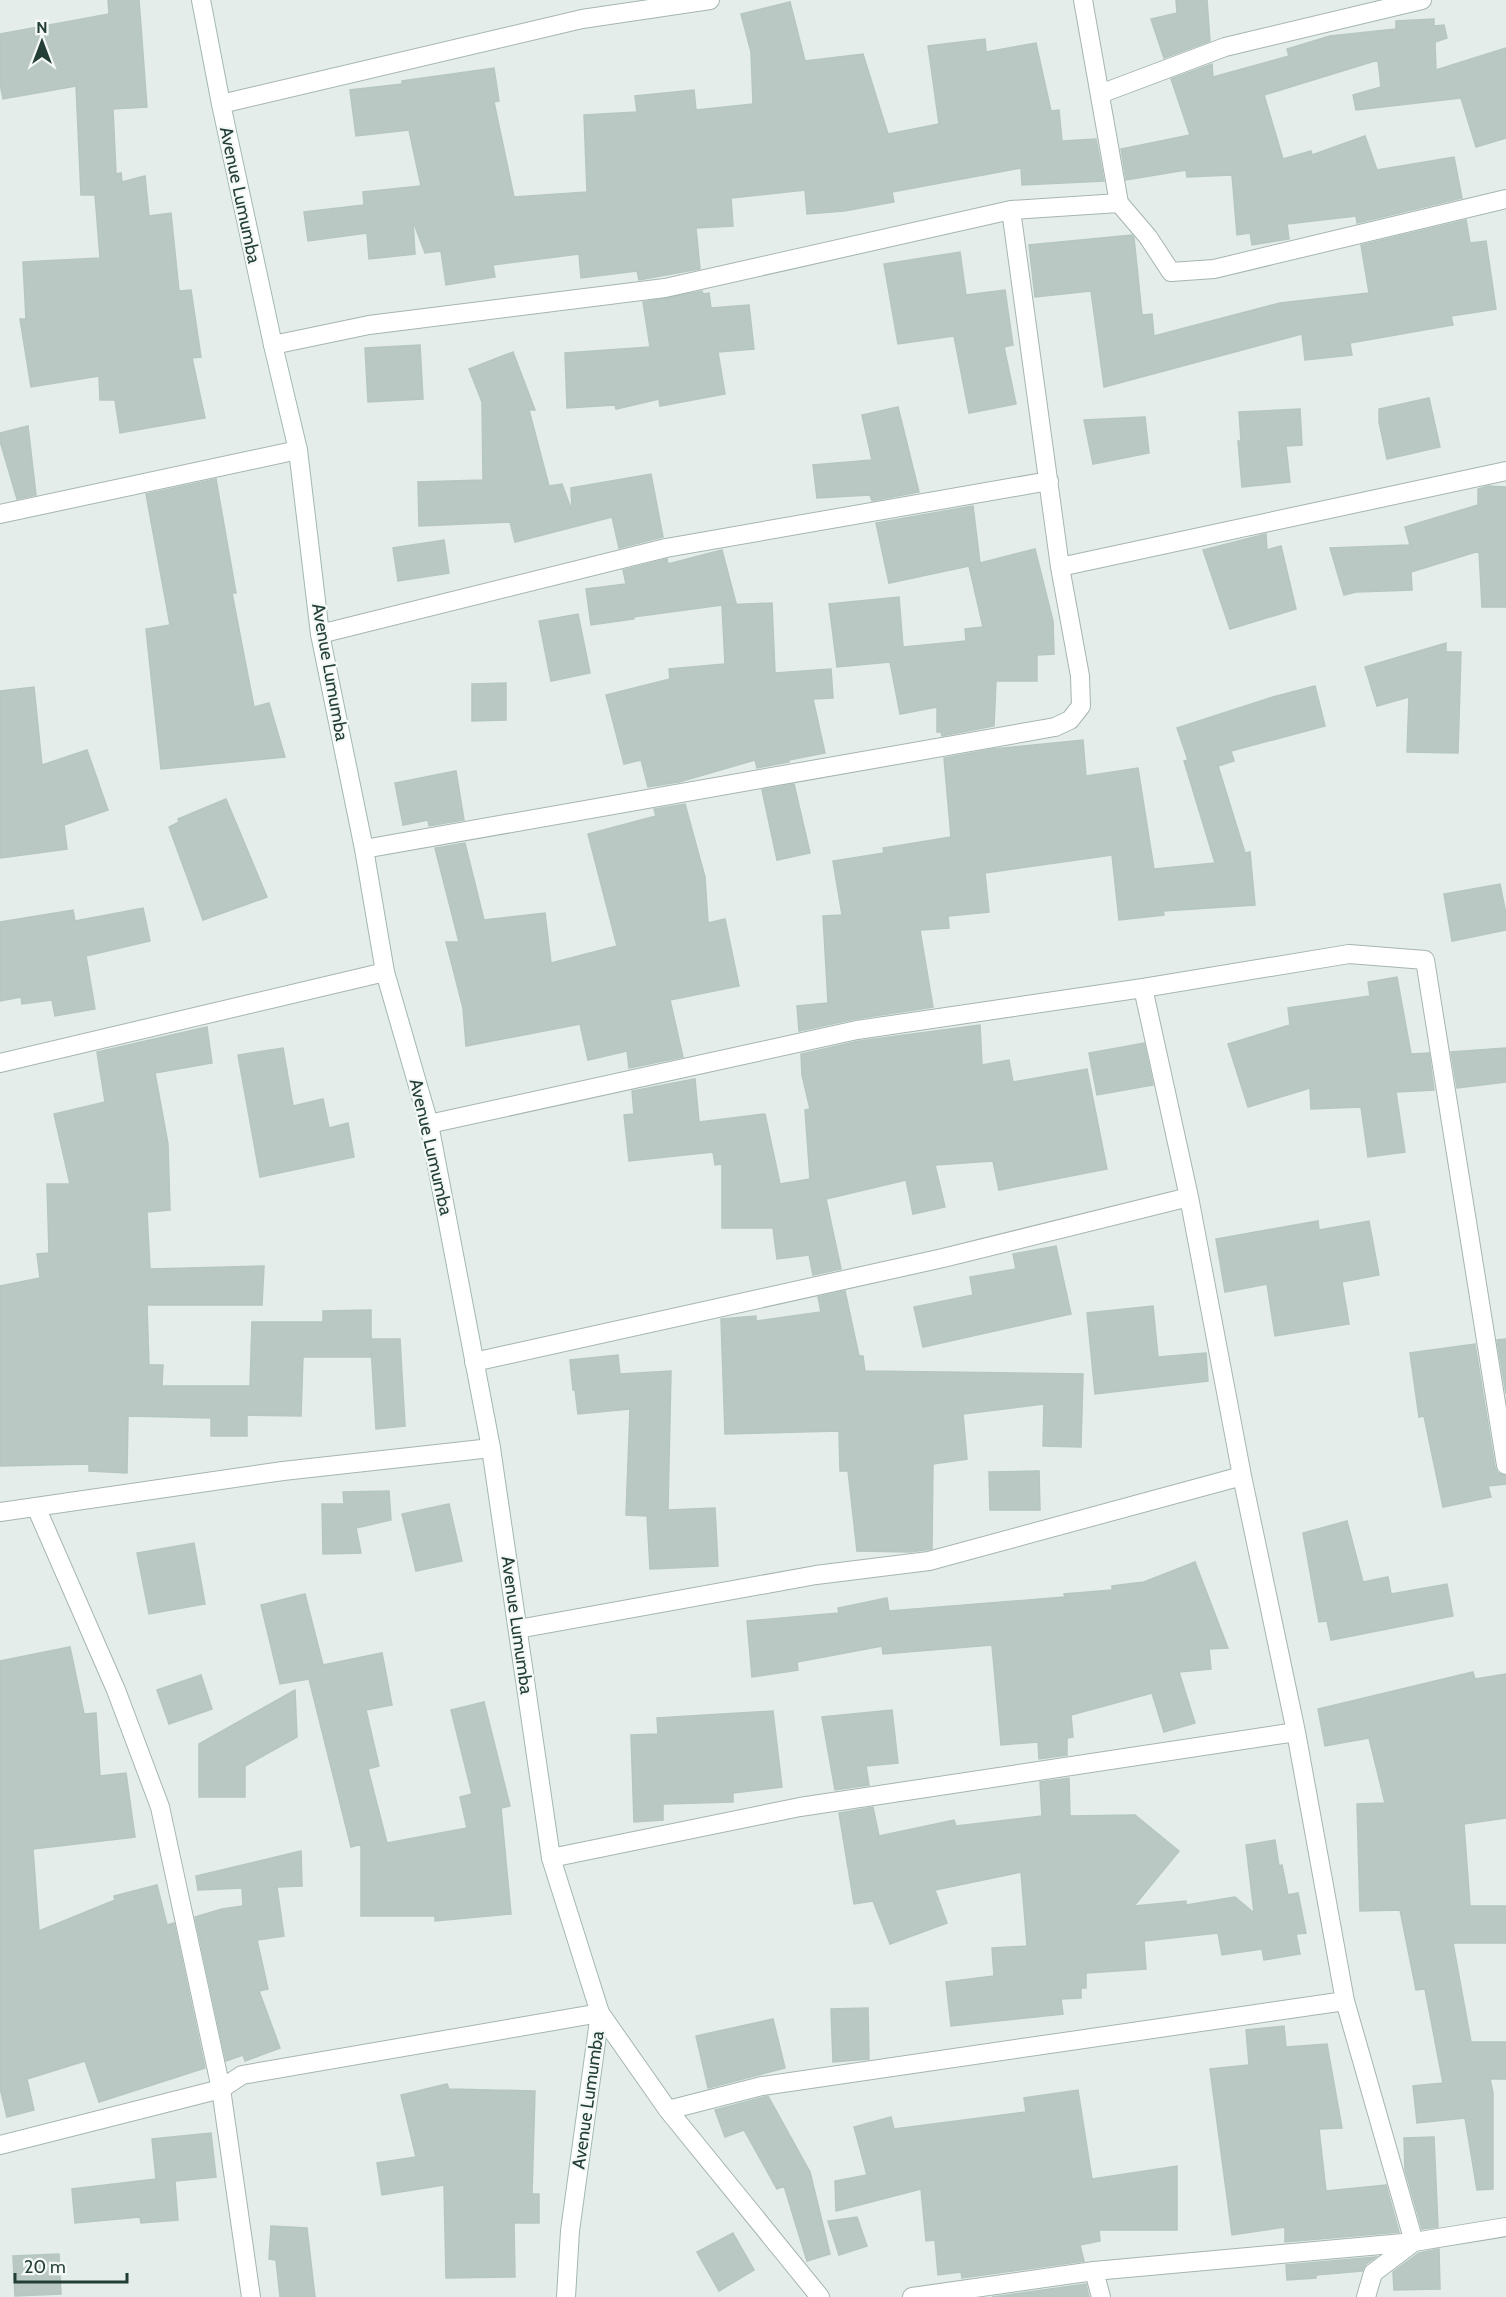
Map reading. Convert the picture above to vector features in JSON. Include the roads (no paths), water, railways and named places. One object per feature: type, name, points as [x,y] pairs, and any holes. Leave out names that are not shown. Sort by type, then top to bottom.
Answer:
[{"type":"street","name":"Avenue Lumumba","points":[[201,0],[220,104],[298,450],[320,634],[364,849],[386,972],[429,1124],[491,1448],[551,1857],[600,2013],[570,2231],[566,2297]]},
{"type":"street","points":[[220,104],[582,19],[710,0]]},
{"type":"street","points":[[1083,0],[1119,203],[1148,237],[1171,272],[1214,269],[1506,199]]},
{"type":"street","points":[[1101,94],[1225,47],[1422,0]]},
{"type":"street","points":[[273,345],[369,325],[665,288],[1011,210],[1119,203]]},
{"type":"street","points":[[364,849],[1055,727],[1070,720],[1081,706],[1080,676],[1060,567],[1011,210]]},
{"type":"street","points":[[0,514],[298,450]]},
{"type":"street","points":[[1060,567],[1506,471]]},
{"type":"street","points":[[320,634],[666,548],[1049,481]]},
{"type":"street","points":[[429,1124],[857,1030],[1143,988],[1349,954],[1425,960],[1506,1466]]},
{"type":"street","points":[[0,1063],[386,972]]},
{"type":"street","points":[[1143,988],[1189,1197],[1242,1476],[1296,1732],[1346,2001],[1414,2242]]},
{"type":"street","points":[[474,1362],[943,1258],[1189,1197]]},
{"type":"street","points":[[0,1512],[282,1471],[491,1448]]},
{"type":"street","points":[[518,1629],[816,1575],[929,1561],[1242,1476]]},
{"type":"street","points":[[36,1507],[116,1689],[160,1807],[221,2089],[250,2297]]},
{"type":"street","points":[[551,1857],[800,1807],[1296,1732]]},
{"type":"street","points":[[668,2110],[762,2086],[1346,2001]]},
{"type":"street","points":[[0,2145],[221,2089],[242,2074],[600,2013],[668,2110],[820,2297]]},
{"type":"street","points":[[912,2297],[1094,2271],[1414,2242],[1506,2227]]},
{"type":"street","points":[[1366,2297],[1373,2273],[1414,2242]]},
{"type":"street","points":[[1094,2271],[1101,2297]]}]
